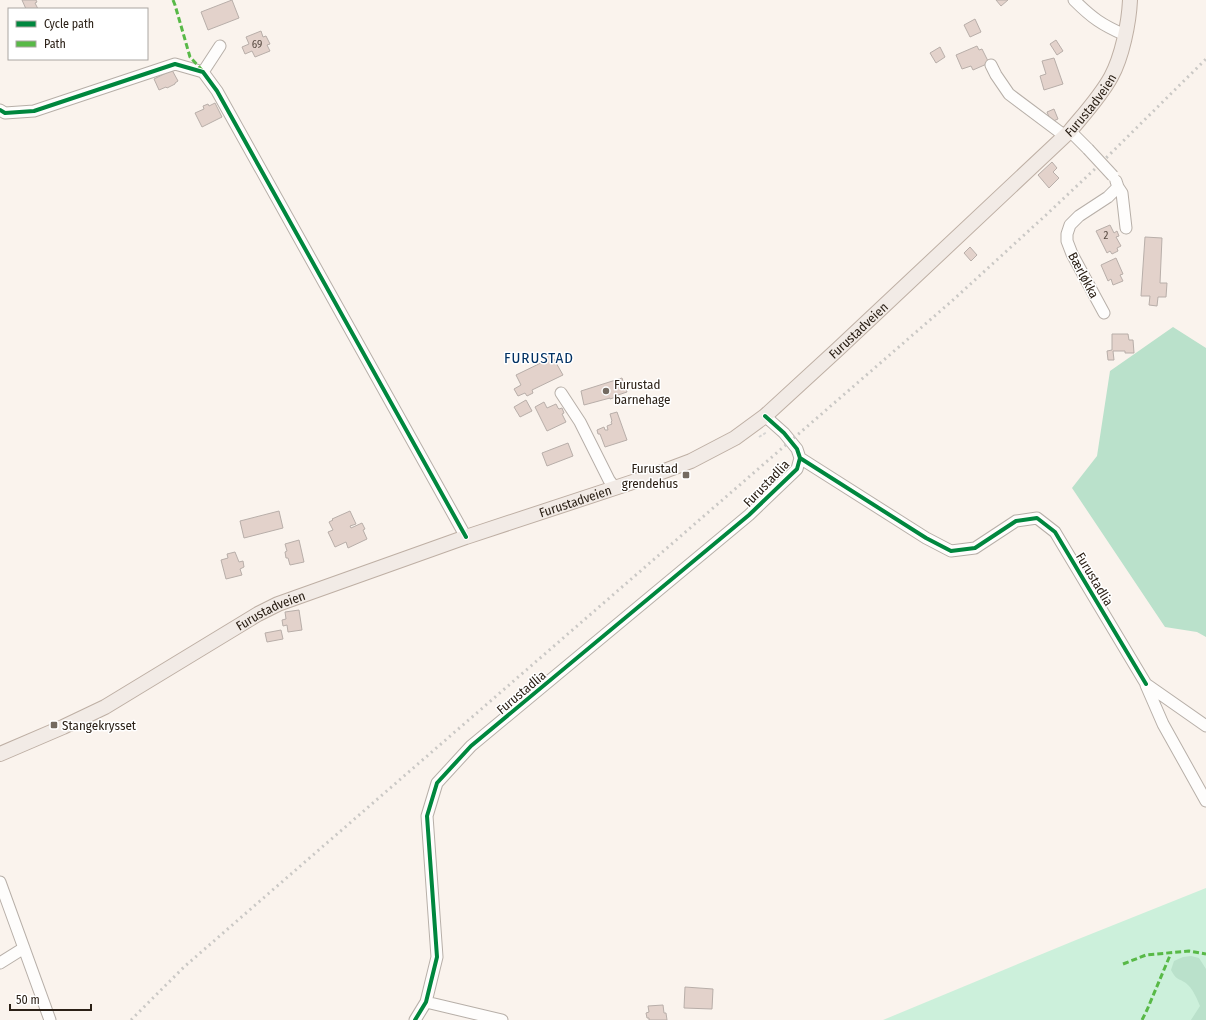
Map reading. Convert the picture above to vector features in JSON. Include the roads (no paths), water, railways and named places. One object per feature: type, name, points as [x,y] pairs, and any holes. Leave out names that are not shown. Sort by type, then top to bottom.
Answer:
[{"type":"main road","name":"Furustadveien","points":[[0,754],[105,707],[258,614],[278,604],[466,537],[615,488],[685,463],[735,438],[765,416],[837,350],[1067,133],[1094,102],[1112,76],[1125,35],[1130,0]]},
{"type":"street","points":[[1074,0],[1097,21],[1108,28],[1125,35]]},
{"type":"street","points":[[203,72],[220,46]]},
{"type":"street","points":[[0,110],[5,113],[34,111],[175,64],[203,72],[217,91],[466,537]]},
{"type":"street","points":[[991,65],[1009,94],[1088,149],[1113,176],[1122,194],[1126,228]]},
{"type":"street","name":"Bærløkka","points":[[1104,313],[1072,254],[1067,241],[1067,234],[1070,225],[1079,216],[1108,197],[1118,187]]},
{"type":"street","points":[[561,392],[580,422],[609,480],[615,488]]},
{"type":"street","name":"Furustadlia","points":[[415,1020],[426,1002],[437,957],[427,816],[437,783],[471,746],[749,515],[797,469],[800,458],[797,449],[765,416]]},
{"type":"street","name":"Furustadlia","points":[[800,458],[926,538],[951,551],[975,548],[1016,521],[1037,518],[1055,532],[1146,684],[1206,726]]},
{"type":"street","points":[[1146,684],[1163,724],[1206,801]]},
{"type":"street","points":[[0,882],[50,1020]]},
{"type":"street","points":[[0,963],[24,948]]},
{"type":"street","points":[[426,1002],[502,1020]]},
{"type":"railway","points":[[131,1020],[184,967],[953,300],[1097,167],[1206,59]]},
{"type":"place","name":"Furustad barnehage","points":[[606,391]]},
{"type":"place","name":"Furustad grendehus","points":[[686,475]]},
{"type":"place","name":"Stangekrysset","points":[[54,725]]},
{"type":"district","name":"FURUSTAD","points":[[539,358]]}]
